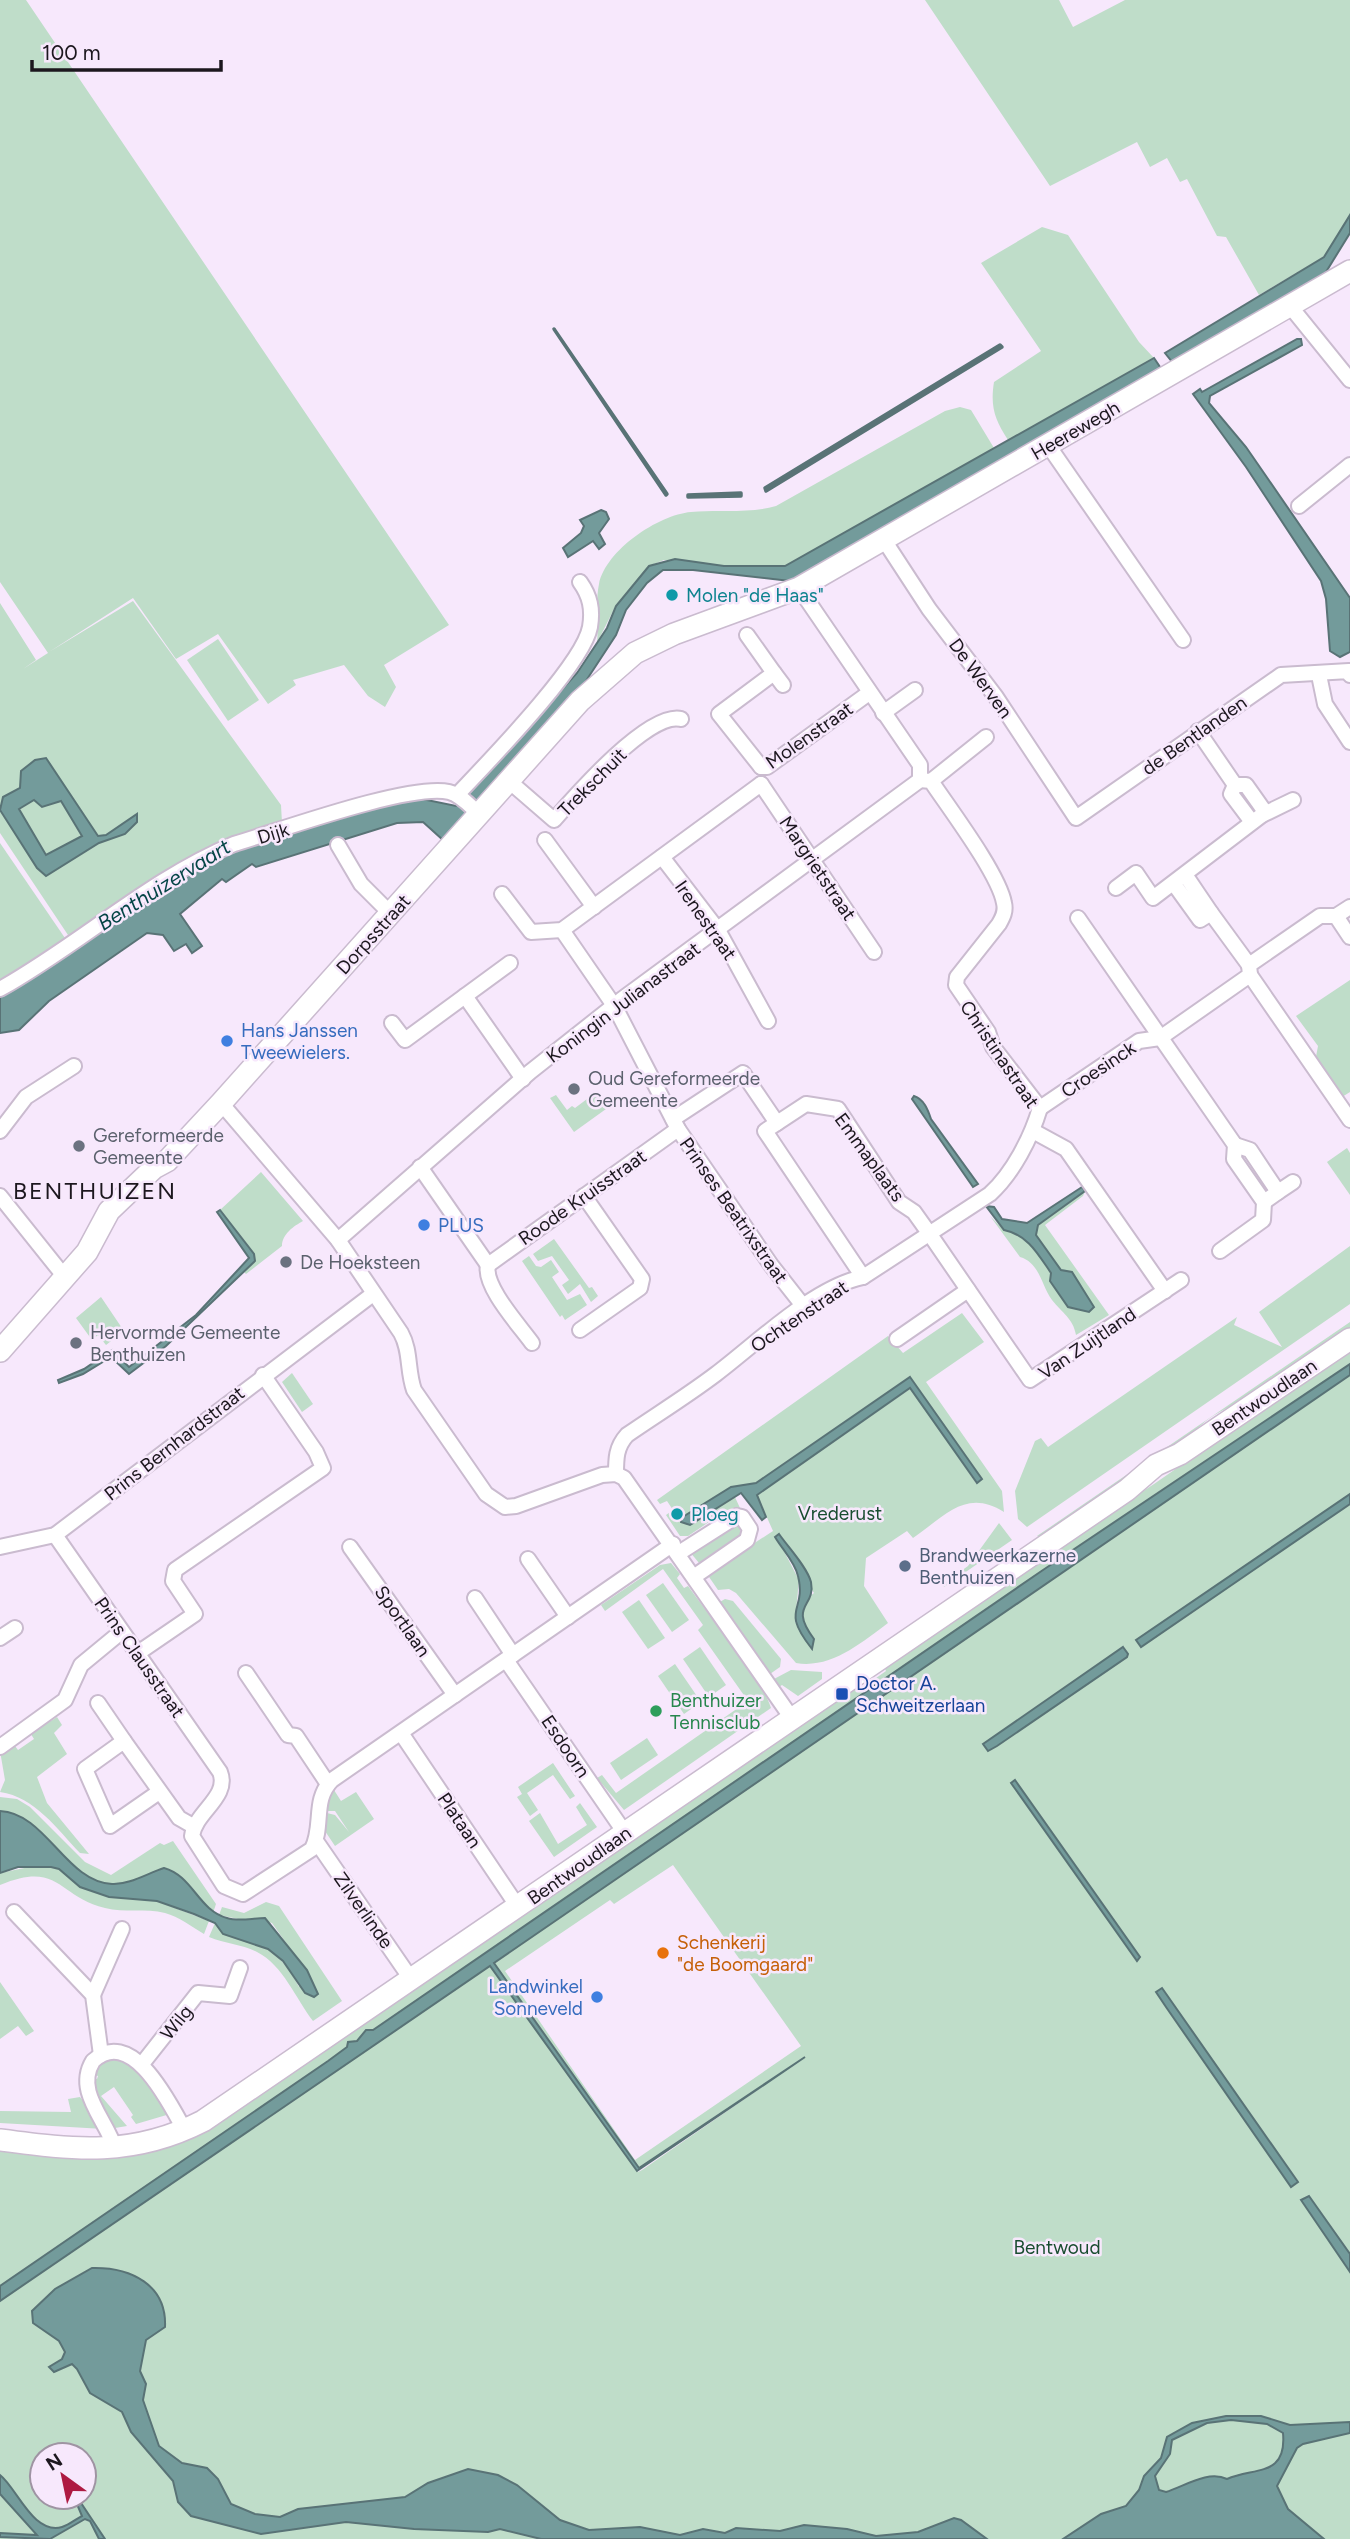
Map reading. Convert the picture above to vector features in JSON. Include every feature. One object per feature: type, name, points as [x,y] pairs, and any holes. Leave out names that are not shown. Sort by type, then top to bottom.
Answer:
[{"type":"street","name":"Heerewegh","points":[[799,589],[1350,271]]},
{"type":"street","points":[[1290,306],[1350,380]]},
{"type":"street","points":[[1048,445],[1183,640]]},
{"type":"street","points":[[1298,506],[1350,465]]},
{"type":"street","name":"De Werven","points":[[884,540],[929,609],[996,696],[1076,818]]},
{"type":"street","points":[[468,804],[515,731],[582,646],[589,629],[591,609],[589,596],[580,582]]},
{"type":"street","name":"Christinastraat","points":[[799,589],[920,765],[925,780],[981,857],[1005,906],[999,924],[957,977],[958,991],[988,1032],[993,1047],[1040,1108],[1033,1131],[999,1185],[863,1276]]},
{"type":"street","name":"Dorpsstraat","points":[[0,1351],[86,1252],[109,1211],[154,1168],[167,1161],[391,914],[468,804],[509,780],[580,701],[635,653],[674,634],[799,589]]},
{"type":"street","points":[[747,635],[778,679],[719,714],[761,767]]},
{"type":"street","name":"de Bentlanden","points":[[1076,818],[1281,675],[1350,672]]},
{"type":"street","points":[[1319,675],[1325,704],[1350,742]]},
{"type":"street","points":[[883,713],[915,690]]},
{"type":"street","name":"Molenstraat","points":[[761,784],[761,767],[767,767],[869,693]]},
{"type":"street","name":"Trekschuit","points":[[509,780],[554,820],[610,759],[663,720],[681,719]]},
{"type":"street","points":[[1198,731],[1235,785],[1231,794],[1257,818]]},
{"type":"street","points":[[925,780],[986,737]]},
{"type":"street","name":"Koningin Julianastraat","points":[[338,1240],[523,1079],[718,930],[925,780]]},
{"type":"street","points":[[502,894],[531,932],[562,930],[761,784]]},
{"type":"street","name":"Margrietstraat","points":[[761,784],[814,859],[874,952]]},
{"type":"street","name":"Dijk","points":[[0,989],[216,851],[388,799],[434,791],[468,804]]},
{"type":"street","points":[[1116,888],[1136,873],[1153,898],[1180,880],[1257,818],[1293,800]]},
{"type":"street","points":[[545,840],[594,907]]},
{"type":"street","points":[[338,845],[361,884],[391,914]]},
{"type":"street","name":"Irenestraat","points":[[662,857],[718,930],[768,1021]]},
{"type":"street","points":[[1180,880],[1200,920],[1211,913],[1350,1120]]},
{"type":"street","name":"Croesinck","points":[[1040,1108],[1139,1041],[1160,1038],[1320,916],[1336,916],[1350,907]]},
{"type":"street","points":[[1336,916],[1350,937]]},
{"type":"street","name":"Croesinck","points":[[1078,918],[1235,1146]]},
{"type":"street","name":"Prinses Beatrixstraat","points":[[562,930],[615,1007],[676,1124],[771,1265],[804,1307]]},
{"type":"street","points":[[392,1023],[405,1040],[510,962]]},
{"type":"street","points":[[465,996],[523,1079]]},
{"type":"street","points":[[0,1131],[26,1097],[74,1066]]},
{"type":"street","name":"Roode Kruisstraat","points":[[488,1265],[584,1196],[743,1073],[771,1127]]},
{"type":"street","points":[[221,1102],[338,1240],[408,1348],[409,1376],[414,1390],[486,1494],[505,1507],[516,1506],[601,1475],[616,1474],[630,1482],[791,1717]]},
{"type":"street","name":"Emmaplaats","points":[[771,1127],[806,1104],[838,1109],[899,1202],[914,1212],[929,1233]]},
{"type":"street","name":"Ochtenstraat","points":[[616,1474],[619,1444],[627,1436],[804,1307],[848,1280],[863,1276],[771,1127]]},
{"type":"street","points":[[1033,1131],[1066,1149],[1165,1291]]},
{"type":"street","points":[[1220,1251],[1263,1220],[1264,1202],[1234,1159],[1235,1146],[1250,1150],[1278,1192]]},
{"type":"street","points":[[420,1167],[488,1265],[486,1273],[492,1289],[531,1343]]},
{"type":"street","points":[[1264,1202],[1293,1182]]},
{"type":"street","points":[[0,1196],[64,1276]]},
{"type":"street","points":[[580,1331],[640,1288],[642,1279],[584,1196]]},
{"type":"street","name":"Van Zuijtland","points":[[929,1233],[1030,1380],[1181,1280]]},
{"type":"street","points":[[897,1339],[968,1290]]},
{"type":"street","name":"Prins Bernhardstraat","points":[[0,1547],[55,1535],[373,1294]]},
{"type":"street","name":"Bentwoudlaan","points":[[0,2140],[88,2151],[116,2149],[186,2131],[518,1907],[791,1717],[898,1648],[1126,1490],[1156,1465],[1180,1454],[1350,1340]]},
{"type":"street","points":[[138,1653],[195,1614],[173,1581],[175,1570],[323,1468],[309,1441],[263,1375]]},
{"type":"street","points":[[98,1703],[179,1818],[193,1826],[194,1843],[224,1886],[243,1894],[312,1849],[316,1841],[319,1801],[328,1784],[568,1617],[676,1549],[737,1516],[741,1517],[750,1529],[747,1540],[695,1576]]},
{"type":"street","name":"Prins Clausstraat","points":[[55,1535],[223,1781],[220,1792],[193,1826]]},
{"type":"street","name":"Sportlaan","points":[[350,1547],[455,1695]]},
{"type":"street","points":[[528,1559],[568,1617]]},
{"type":"street","name":"Esdoorn","points":[[475,1598],[510,1657],[625,1833]]},
{"type":"street","points":[[0,1638],[15,1628]]},
{"type":"street","points":[[0,1747],[65,1700],[81,1665],[121,1632]]},
{"type":"street","points":[[246,1673],[288,1735],[296,1736],[328,1784]]},
{"type":"street","name":"Plataan","points":[[401,1733],[518,1907]]},
{"type":"street","points":[[124,1741],[85,1769],[110,1826],[159,1792]]},
{"type":"street","name":"Zilverlinde","points":[[316,1841],[411,1979]]},
{"type":"street","points":[[14,1912],[93,1995]]},
{"type":"street","points":[[101,2055],[93,1995],[122,1928]]},
{"type":"street","name":"Wilg","points":[[142,2064],[198,1993],[230,1996],[240,1968]]},
{"type":"street","points":[[116,2149],[110,2131],[87,2089],[89,2067],[101,2055],[120,2053],[142,2064],[186,2131]]},
{"type":"green space","points":[[0,0],[26,0],[449,625],[384,665],[396,687],[385,707],[368,696],[344,665],[293,680],[296,685],[268,704],[218,634],[176,659],[133,598],[49,652],[133,601],[281,805],[282,823],[70,938],[0,833],[0,603],[36,660],[23,669],[48,653],[0,582]]},
{"type":"green space","points":[[925,0],[1059,0],[1073,27],[1125,0],[1350,0],[1350,215],[1324,257],[1259,295],[1226,237],[1217,236],[1187,179],[1180,182],[1167,158],[1150,167],[1137,142],[1050,186]]},
{"type":"green space","points":[[1042,227],[1068,235],[1139,342],[1154,358],[1008,440],[995,413],[994,382],[1041,351],[981,263]]},
{"type":"green space","points":[[960,407],[971,410],[994,448],[785,566],[724,566],[664,560],[649,566],[616,605],[597,643],[599,584],[612,559],[635,536],[664,520],[691,512],[755,510],[776,506],[945,411]]},
{"type":"green space","points":[[218,639],[259,700],[228,721],[187,660]]},
{"type":"green space","points":[[0,843],[67,941],[0,982]]},
{"type":"green space","points":[[1350,980],[1350,1092],[1342,1097],[1315,1062],[1318,1046],[1296,1016]]},
{"type":"green space","points":[[595,1093],[606,1109],[574,1132],[550,1098],[556,1095],[567,1110],[572,1106],[575,1108]]},
{"type":"green space","points":[[1347,1148],[1350,1153],[1350,1195],[1327,1162]]},
{"type":"green space","points":[[261,1172],[303,1221],[286,1234],[282,1246],[246,1274],[244,1272],[255,1261],[254,1255],[220,1210]]},
{"type":"green space","points":[[1085,1191],[1083,1196],[1045,1225],[1109,1315],[1076,1335],[1067,1316],[1048,1294],[1036,1269],[1020,1257],[990,1216],[1004,1230],[1014,1232],[1030,1242],[1051,1273],[1094,1307],[1072,1273],[1061,1270],[1036,1235],[1038,1225]]},
{"type":"green space","points":[[554,1239],[589,1288],[592,1287],[598,1296],[591,1302],[580,1284],[568,1294],[562,1285],[569,1280],[552,1256],[538,1261],[533,1254]]},
{"type":"green space","points":[[1350,1246],[1350,1304],[1027,1527],[1018,1519],[1015,1491],[1035,1441],[1041,1438],[1048,1447],[1237,1317],[1234,1325],[1282,1347],[1259,1312]]},
{"type":"green space","points":[[529,1256],[536,1266],[541,1267],[551,1260],[559,1272],[552,1277],[567,1300],[580,1294],[587,1305],[565,1320],[562,1315],[560,1317],[522,1261]]},
{"type":"green space","points":[[101,1297],[124,1331],[106,1345],[98,1335],[92,1340],[76,1318]]},
{"type":"green space","name":"Vrederust","points":[[962,1313],[984,1342],[926,1382],[1002,1491],[1004,1512],[990,1505],[967,1504],[946,1514],[913,1538],[907,1531],[866,1558],[864,1586],[888,1623],[845,1653],[821,1662],[796,1663],[736,1593],[729,1589],[718,1590],[707,1574],[773,1531],[757,1495],[911,1388],[976,1483],[982,1479],[910,1377],[756,1483],[731,1487],[682,1518],[690,1525],[734,1495],[740,1508],[727,1510],[688,1536],[680,1536],[666,1515],[673,1510],[667,1501],[660,1504],[657,1500],[888,1336],[903,1353]],"holes":[[[776,1536],[814,1593],[802,1610],[806,1627],[814,1639],[795,1622],[799,1580]]]},
{"type":"green space","points":[[1350,1322],[1350,1330],[1247,1402],[1231,1406],[1214,1416],[1198,1428],[1188,1441],[1044,1539],[1037,1536]]},
{"type":"green space","name":"Bentwoud","points":[[1350,1348],[1350,1364],[1043,1570],[473,1961],[491,1966],[638,2172],[642,2170],[805,2057],[639,2168],[494,1963],[1350,1373],[1350,2539],[0,2539],[0,2151],[152,2148],[852,1689],[866,1685],[886,1671],[882,1663],[1154,1484]],"holes":[[[673,1865],[801,2046],[635,2160],[505,1971],[610,1900],[614,1904]]]},
{"type":"green space","points":[[292,1373],[313,1404],[302,1412],[282,1382]]},
{"type":"green space","points":[[734,1522],[740,1525],[740,1537],[699,1563],[690,1552]]},
{"type":"green space","points":[[999,1523],[1012,1540],[944,1587],[943,1584],[968,1566]]},
{"type":"green space","points":[[671,1563],[680,1574],[677,1578],[684,1588],[688,1586],[746,1664],[771,1708],[624,1810],[597,1778],[602,1775],[616,1793],[748,1701],[698,1630],[703,1625],[663,1569],[605,1611],[601,1605],[660,1565]]},
{"type":"green space","points":[[663,1583],[689,1620],[672,1632],[646,1595]]},
{"type":"green space","points":[[725,1599],[733,1601],[781,1659],[780,1667],[770,1674],[718,1603]]},
{"type":"green space","points":[[639,1600],[665,1638],[648,1649],[622,1612]]},
{"type":"green space","points":[[700,1647],[726,1685],[709,1697],[683,1659]]},
{"type":"green space","points":[[675,1664],[701,1702],[684,1714],[658,1676]]},
{"type":"green space","points":[[791,1670],[822,1672],[822,1679],[798,1696],[782,1685],[779,1687],[774,1679]]},
{"type":"green space","points":[[49,1717],[51,1721],[57,1717],[62,1725],[54,1733],[67,1754],[37,1777],[47,1803],[89,1854],[80,1853],[35,1807],[13,1795],[0,1792],[5,1780],[0,1751],[12,1742],[18,1750],[34,1739],[29,1731]]},
{"type":"green space","points":[[647,1738],[658,1755],[621,1780],[610,1763]]},
{"type":"green space","points":[[553,1763],[575,1796],[570,1799],[553,1775],[527,1793],[538,1810],[530,1816],[517,1797],[522,1794],[518,1787]]},
{"type":"green space","points":[[334,1790],[341,1801],[356,1792],[374,1819],[335,1846],[325,1831],[327,1813],[335,1815],[349,1832],[335,1811],[327,1811],[329,1795]]},
{"type":"green space","points":[[0,1797],[17,1799],[30,1807],[85,1862],[111,1875],[160,1843],[164,1845],[173,1841],[216,1904],[213,1913],[164,1868],[118,1884],[96,1880],[68,1860],[30,1823],[16,1815],[0,1811]]},
{"type":"green space","points":[[580,1803],[597,1827],[554,1857],[529,1821],[540,1813],[558,1844],[587,1825],[576,1807]]},
{"type":"green space","points":[[39,1865],[59,1869],[80,1887],[109,1897],[157,1901],[209,1921],[204,1934],[165,1913],[105,1908],[89,1903],[47,1878],[20,1878],[0,1885],[0,1873]]},
{"type":"green space","points":[[266,1902],[279,1906],[342,2001],[313,2021],[282,1974],[266,1958],[251,1949],[209,1937],[215,1923],[228,1934],[261,1945],[281,1960],[299,1987],[298,1960],[272,1923],[255,1918],[243,1920],[219,1915],[222,1907],[244,1913]]},
{"type":"green space","points":[[0,1982],[34,2031],[26,2036],[18,2026],[0,2039]]},
{"type":"green space","points":[[114,2057],[136,2066],[170,2114],[136,2124],[114,2087],[101,2096],[127,2126],[115,2128],[95,2098],[91,2078],[97,2079],[98,2076],[92,2074],[95,2066]]},
{"type":"green space","points":[[80,2097],[104,2129],[0,2123],[0,2111],[71,2112],[68,2099]]},
{"type":"shaded area","points":[[1350,215],[1350,233],[1326,272],[1173,363],[1165,353],[1324,257]]},
{"type":"shaded area","points":[[1301,339],[1302,345],[1210,396],[1209,403],[1246,447],[1350,598],[1350,652],[1340,657],[1330,651],[1326,599],[1321,581],[1246,467],[1193,394],[1200,389],[1202,392]]},
{"type":"shaded area","points":[[1154,358],[1162,370],[790,581],[693,570],[663,570],[647,583],[626,610],[616,635],[582,687],[443,840],[423,822],[397,823],[256,867],[252,864],[226,882],[222,879],[180,914],[202,946],[192,953],[186,944],[174,951],[163,935],[147,933],[49,1001],[19,1030],[0,1033],[0,997],[175,883],[240,847],[404,800],[422,799],[456,806],[577,673],[607,628],[616,606],[649,566],[675,559],[724,566],[785,566]]},
{"type":"shaded area","points":[[601,510],[606,512],[609,519],[599,533],[605,544],[599,549],[593,541],[568,557],[563,548],[581,533],[584,526],[580,520]]},
{"type":"shaded area","points":[[46,758],[98,836],[106,835],[137,814],[137,822],[125,834],[99,843],[46,876],[37,868],[0,810],[3,797],[20,788],[21,771],[35,760]],"holes":[[[34,800],[42,807],[61,801],[82,836],[46,855],[19,809]]]},
{"type":"shaded area","points":[[914,1096],[923,1102],[931,1119],[978,1184],[973,1187],[912,1099]]},
{"type":"shaded area","points":[[1082,1187],[1085,1191],[1038,1225],[1036,1235],[1061,1270],[1072,1272],[1094,1307],[1089,1312],[1068,1307],[1050,1281],[1051,1273],[1037,1252],[1020,1236],[1004,1230],[986,1206],[994,1207],[1002,1219],[1027,1223]]},
{"type":"shaded area","points":[[220,1210],[254,1254],[255,1261],[166,1346],[129,1374],[111,1357],[83,1374],[59,1383],[58,1380],[84,1369],[112,1350],[129,1367],[196,1315],[249,1258],[217,1212]]},
{"type":"shaded area","points":[[1350,1364],[1350,1375],[494,1963],[639,2168],[805,2057],[637,2171],[490,1966],[0,2301],[0,2286],[328,2061],[347,2047],[348,2042],[357,2041],[366,2030],[373,2030],[1043,1570]]},
{"type":"shaded area","points":[[910,1377],[982,1479],[977,1483],[910,1388],[757,1495],[766,1517],[762,1520],[741,1493],[690,1525],[681,1522],[681,1518],[731,1487],[756,1483]]},
{"type":"shaded area","points":[[1350,1494],[1350,1504],[1141,1647],[1136,1640]]},
{"type":"shaded area","points":[[779,1534],[811,1582],[810,1597],[803,1612],[803,1619],[814,1639],[812,1649],[797,1625],[795,1617],[800,1588],[798,1576],[775,1537]]},
{"type":"shaded area","points":[[1123,1647],[1127,1657],[988,1751],[983,1744]]},
{"type":"shaded area","points":[[1015,1780],[1140,1957],[1137,1961],[1011,1783]]},
{"type":"shaded area","points":[[0,1811],[16,1815],[30,1823],[44,1834],[68,1861],[96,1880],[112,1884],[125,1883],[164,1868],[182,1878],[217,1914],[236,1920],[265,1918],[307,1970],[318,1994],[314,1997],[305,1993],[283,1961],[268,1949],[223,1934],[215,1923],[194,1914],[157,1901],[109,1897],[80,1887],[59,1869],[51,1867],[18,1867],[0,1873]]},
{"type":"shaded area","points":[[1162,1988],[1298,2182],[1291,2187],[1156,1992]]},
{"type":"shaded area","points":[[1309,2196],[1350,2254],[1350,2272],[1301,2200]]},
{"type":"shaded area","points":[[92,2268],[133,2275],[144,2281],[160,2300],[165,2327],[146,2340],[140,2371],[146,2384],[143,2400],[159,2446],[182,2463],[207,2468],[218,2479],[231,2504],[255,2514],[280,2517],[298,2509],[405,2497],[428,2483],[468,2469],[498,2475],[517,2485],[560,2520],[589,2530],[640,2527],[680,2535],[703,2529],[725,2533],[736,2528],[780,2531],[804,2525],[847,2529],[876,2536],[918,2532],[954,2518],[987,2539],[541,2539],[500,2529],[488,2532],[414,2529],[346,2522],[261,2534],[191,2516],[178,2502],[173,2481],[131,2432],[122,2412],[90,2393],[72,2364],[54,2372],[49,2367],[62,2359],[65,2352],[59,2341],[33,2323],[32,2311],[55,2289]]},
{"type":"shaded area","points":[[1226,2416],[1261,2416],[1290,2425],[1350,2422],[1350,2433],[1303,2444],[1297,2448],[1277,2486],[1288,2509],[1324,2539],[1063,2539],[1101,2514],[1126,2506],[1139,2490],[1144,2476],[1161,2458],[1167,2437],[1192,2423]],"holes":[[[1231,2420],[1267,2424],[1283,2433],[1283,2447],[1274,2464],[1227,2479],[1212,2476],[1166,2492],[1159,2490],[1155,2476],[1170,2454],[1172,2440],[1207,2423]]]},
{"type":"shaded area","points":[[0,2475],[26,2509],[42,2524],[52,2528],[62,2527],[82,2516],[80,2511],[86,2511],[105,2539],[99,2539],[90,2521],[85,2519],[50,2539],[0,2537],[0,2533],[37,2535],[0,2494]]},
{"type":"waterway","points":[[554,329],[667,494],[666,495],[554,329]]},
{"type":"waterway","points":[[1000,345],[1002,347],[766,491],[765,488],[1000,345]]},
{"type":"waterway","points":[[741,493],[741,496],[688,497],[688,495],[741,493]]},
{"type":"place","name":"Molen \"de Haas\"","points":[[672,595]]},
{"type":"place","name":"Hans Janssen Tweewielers.","points":[[227,1041]]},
{"type":"place","name":"Oud Gereformeerde Gemeente","points":[[574,1089]]},
{"type":"place","name":"Gereformeerde Gemeente","points":[[79,1146]]},
{"type":"place","name":"PLUS","points":[[424,1225]]},
{"type":"place","name":"De Hoeksteen","points":[[286,1262]]},
{"type":"place","name":"Hervormde Gemeente Benthuizen","points":[[76,1343]]},
{"type":"place","name":"Ploeg","points":[[677,1514]]},
{"type":"place","name":"Brandweerkazerne Benthuizen","points":[[905,1566]]},
{"type":"place","name":"Doctor A. Schweitzerlaan","points":[[842,1694]]},
{"type":"place","name":"Benthuizer Tennisclub","points":[[656,1711]]},
{"type":"place","name":"Schenkerij \"de Boomgaard\"","points":[[663,1953]]},
{"type":"place","name":"Landwinkel Sonneveld","points":[[597,1997]]},
{"type":"district","name":"BENTHUIZEN","points":[[95,1191]]},
{"type":"water label","name":"Benthuizervaart","points":[[164,885]]}]
